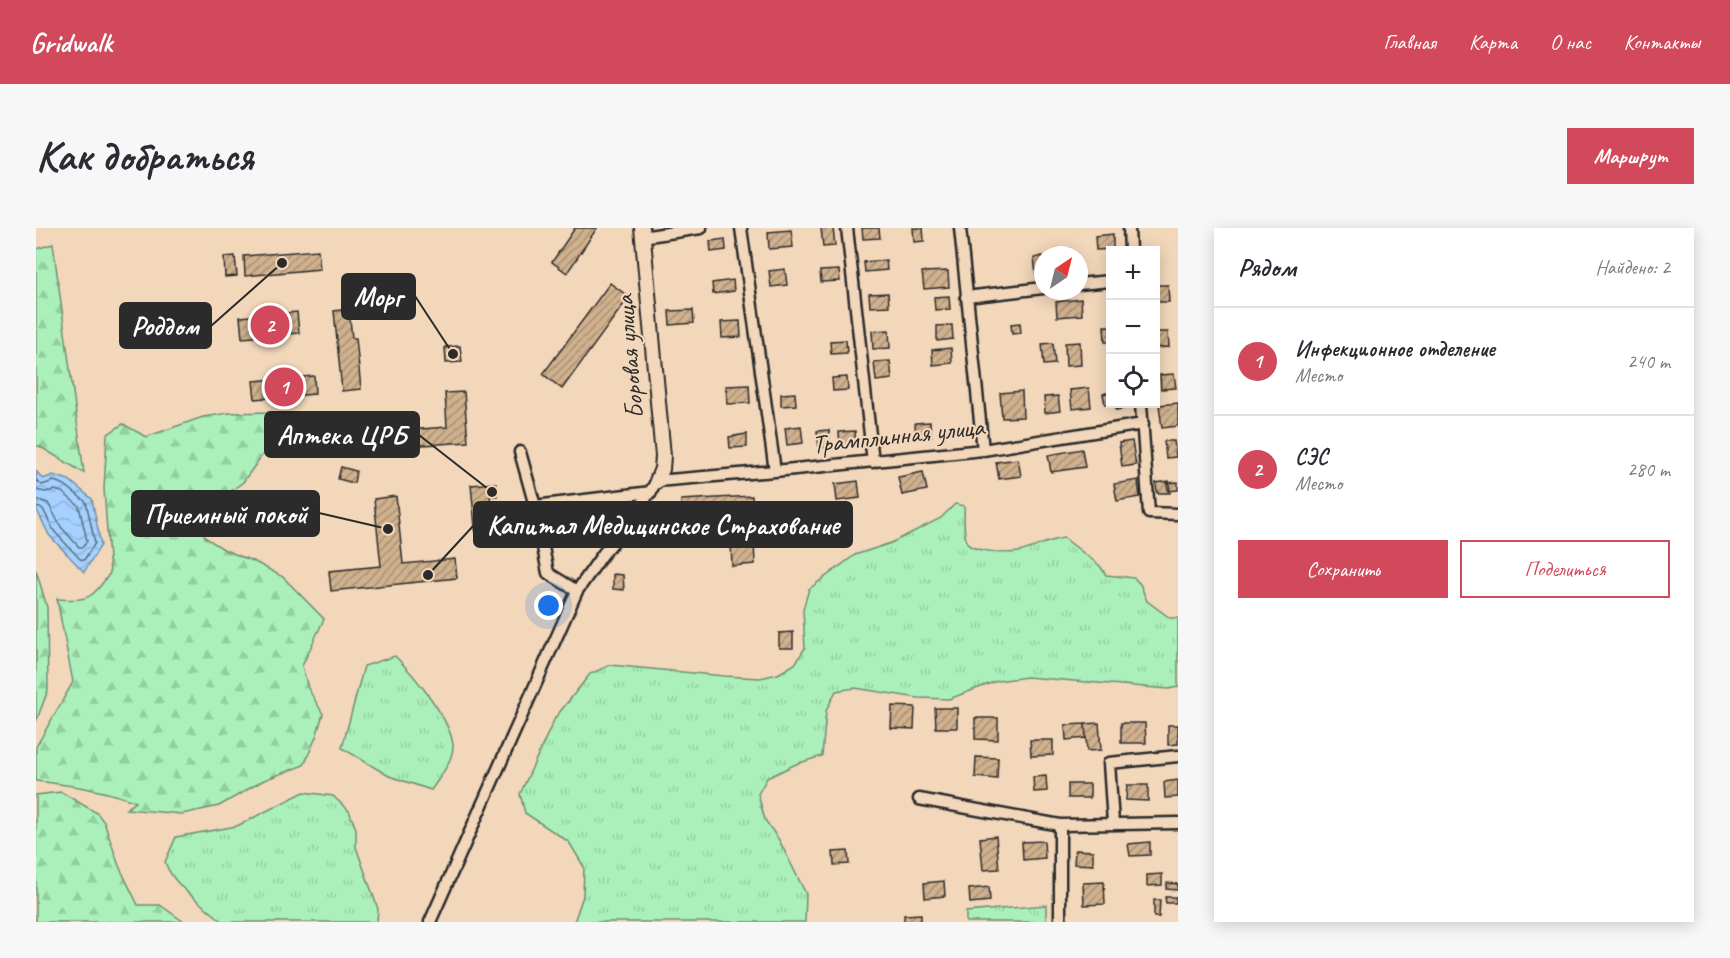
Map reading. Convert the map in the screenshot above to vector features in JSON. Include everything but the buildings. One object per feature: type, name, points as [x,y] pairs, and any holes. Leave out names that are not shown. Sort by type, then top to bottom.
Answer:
[{"type":"street","points":[[642,232],[700,228]]},
{"type":"street","points":[[741,228],[775,471]]},
{"type":"street","points":[[847,228],[873,462]]},
{"type":"street","points":[[960,228],[983,450]]},
{"type":"street","points":[[1129,228],[1130,246]]},
{"type":"street","name":"Боровая улица","points":[[642,232],[663,456],[662,469],[654,486]]},
{"type":"street","points":[[1088,283],[1106,281]]},
{"type":"street","points":[[966,297],[1034,289]]},
{"type":"street","points":[[1141,408],[1149,513],[1178,514]]},
{"type":"street","name":"Трамплинная улица","points":[[535,506],[654,486],[983,450],[1143,424]]},
{"type":"street","points":[[520,452],[535,506],[548,573],[577,591]]},
{"type":"street","points":[[430,922],[577,591],[654,486]]},
{"type":"street","points":[[1113,823],[1109,763],[1178,756]]},
{"type":"street","points":[[919,799],[1060,825],[1178,823]]},
{"type":"street","points":[[1060,825],[1060,922]]},
{"type":"green space","points":[[53,244],[84,473],[36,446],[36,249]]},
{"type":"green space","points":[[273,412],[283,426],[243,482],[196,518],[206,538],[225,550],[283,577],[324,619],[302,666],[308,688],[323,714],[304,765],[264,780],[219,806],[182,814],[126,809],[136,802],[87,788],[36,781],[36,747],[73,682],[57,599],[83,599],[94,593],[110,573],[104,489],[107,435],[123,424],[146,437],[203,417],[229,413]]},
{"type":"green space","points":[[955,504],[964,506],[965,536],[971,546],[1013,553],[1064,538],[1100,566],[1106,575],[1134,578],[1140,584],[1147,601],[1170,618],[1178,618],[1178,687],[1169,689],[1027,677],[997,681],[949,699],[918,698],[855,688],[836,691],[826,711],[822,756],[796,764],[767,778],[758,794],[765,820],[779,840],[806,894],[805,922],[574,922],[583,896],[584,867],[569,842],[525,813],[520,794],[555,718],[590,674],[610,665],[760,678],[778,674],[795,664],[805,648],[803,609],[809,589],[855,555],[891,543],[941,518]]},
{"type":"green space","points":[[36,570],[47,607],[48,690],[36,722]]},
{"type":"green space","points":[[395,656],[430,697],[445,722],[453,745],[453,751],[445,769],[431,790],[389,776],[342,748],[364,666]]},
{"type":"green space","points":[[61,792],[97,813],[104,822],[119,866],[138,905],[160,905],[184,922],[36,922],[36,795]]},
{"type":"green space","points":[[304,792],[333,796],[349,811],[356,829],[356,847],[378,909],[377,922],[223,922],[182,888],[169,871],[165,862],[176,837],[237,826]]},
{"type":"green space","points":[[1046,905],[1046,922],[966,922],[966,912]]},
{"type":"water","points":[[36,471],[43,479],[53,475],[69,480],[92,499],[101,545],[84,572],[49,535],[36,508]]},
{"type":"place","name":"Роддом","points":[[282,263]]},
{"type":"place","name":"СЭС","points":[[270,325]]},
{"type":"place","name":"Морг","points":[[453,354]]},
{"type":"place","name":"Инфекционное отделение","points":[[284,387]]},
{"type":"place","name":"Аптека ЦРБ","points":[[492,492]]},
{"type":"place","name":"Приемный покой","points":[[388,529]]},
{"type":"place","name":"Капитал Медицинское Страхование","points":[[428,575]]}]
